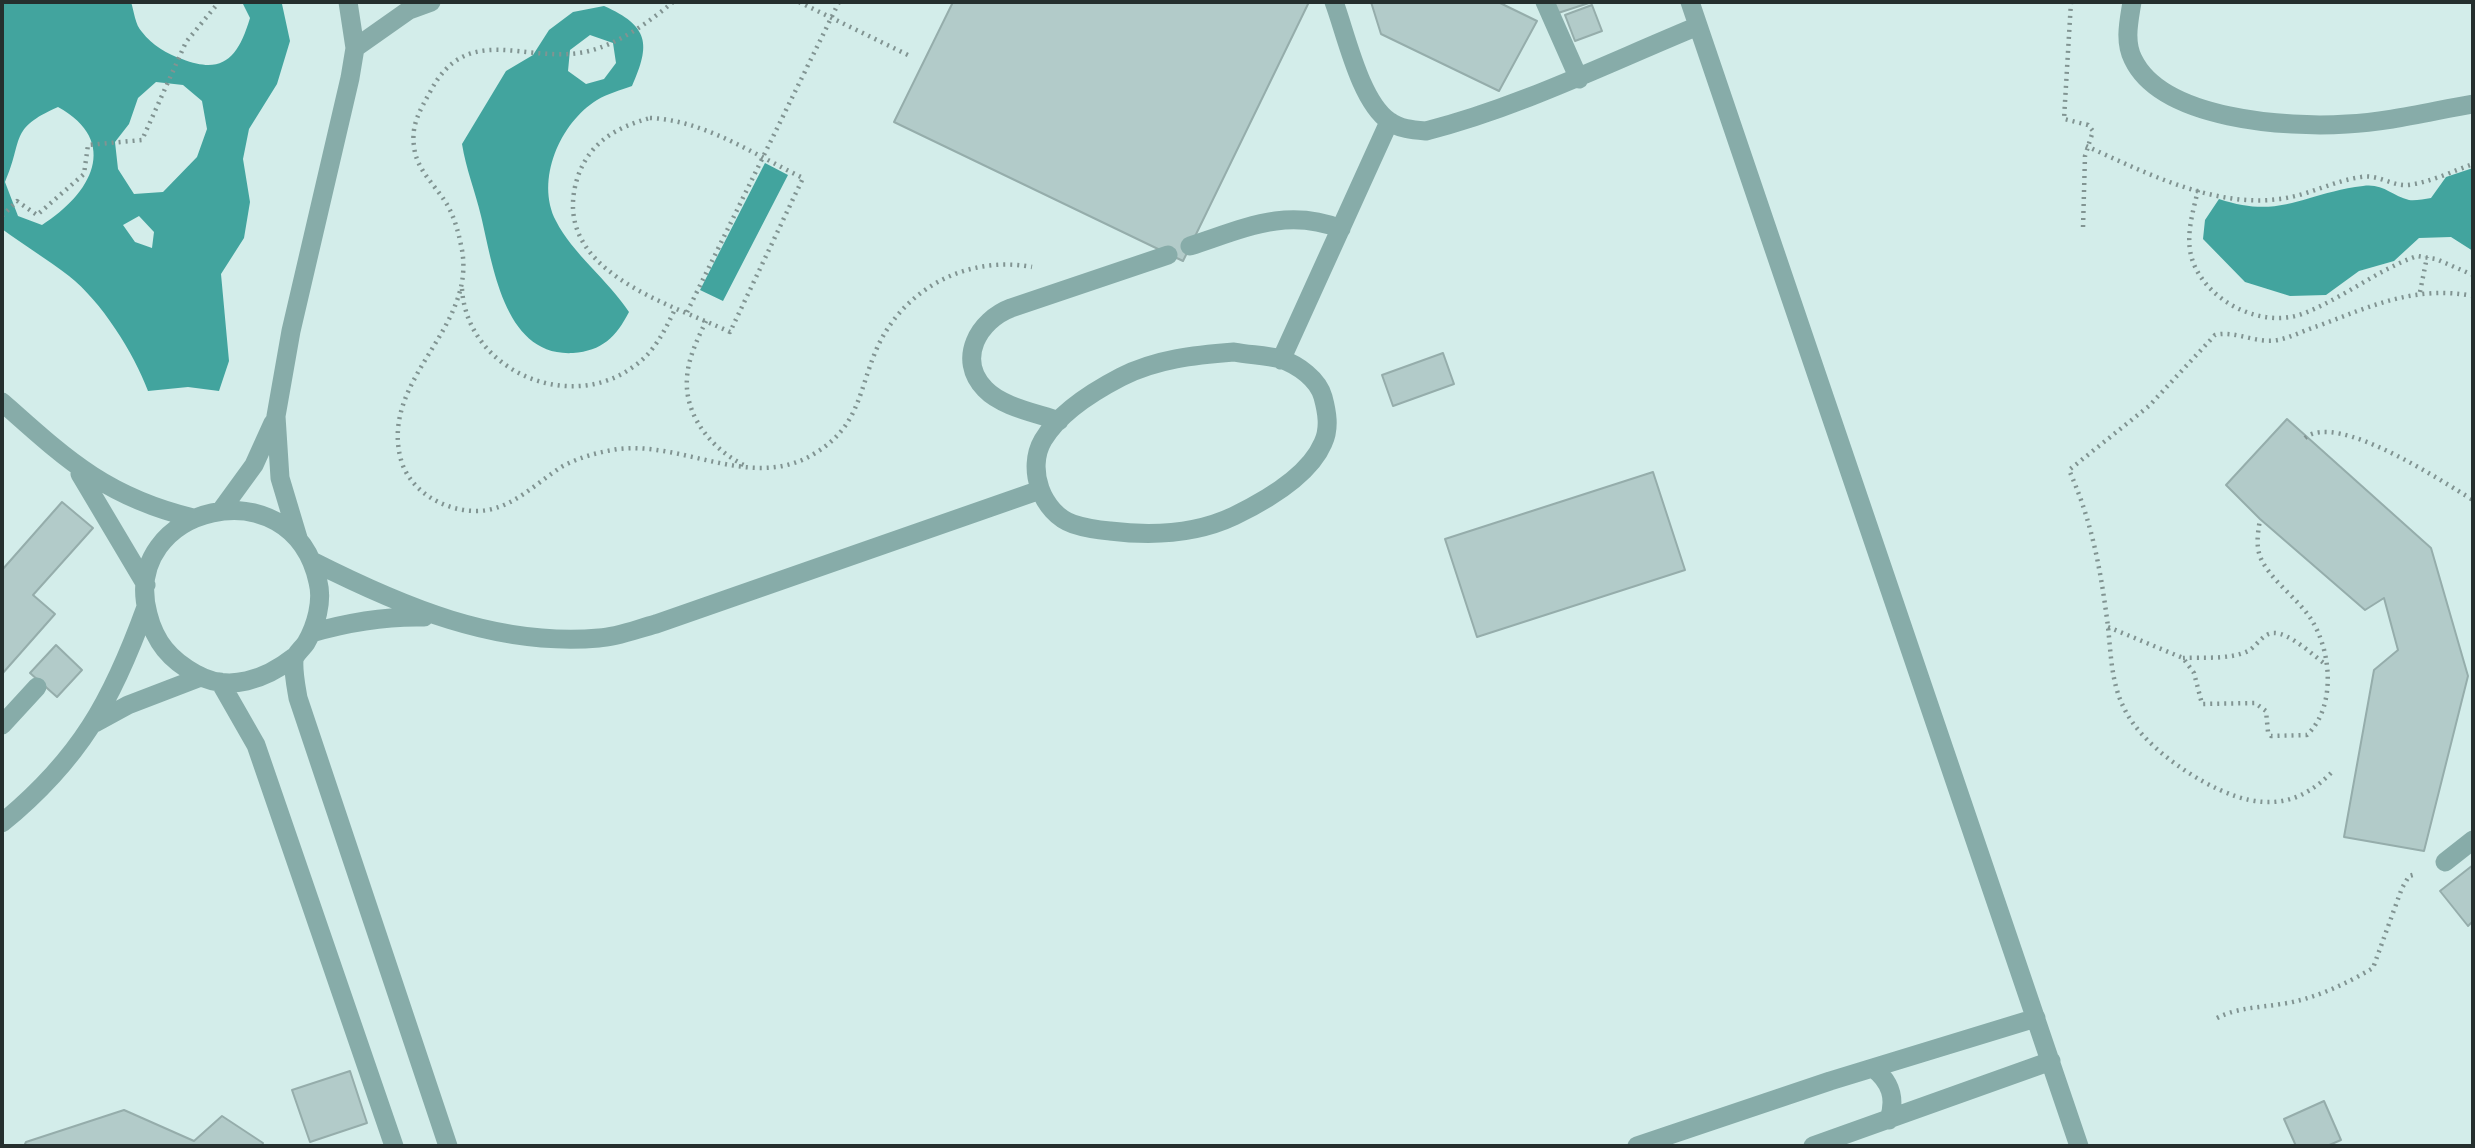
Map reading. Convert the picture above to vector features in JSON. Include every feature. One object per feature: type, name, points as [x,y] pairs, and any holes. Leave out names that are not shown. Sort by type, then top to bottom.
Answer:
[{"type":"street","points":[[94,724],[128,705],[211,680],[260,678],[294,657],[311,634],[318,610],[319,585],[312,561],[298,538],[280,478],[276,416],[291,331],[355,48],[348,2]]},
{"type":"street","points":[[355,48],[403,6],[431,2]]},
{"type":"street","points":[[1334,2],[1368,95],[1389,122],[1407,129],[1426,131],[1579,79],[1606,64],[1698,26]]},
{"type":"street","points":[[1545,2],[1579,79]]},
{"type":"street","points":[[1690,2],[2079,1146]]},
{"type":"street","points":[[2132,2],[2127,39],[2132,58],[2143,75],[2158,89],[2217,112],[2261,121],[2349,124],[2473,104]]},
{"type":"street","points":[[1282,360],[1389,122]]},
{"type":"street","points":[[1190,246],[1279,219],[1313,220],[1341,229]]},
{"type":"street","points":[[1059,422],[999,399],[985,389],[971,358],[978,334],[995,314],[1168,255]]},
{"type":"street","points":[[1234,352],[1282,360],[1306,371],[1322,392],[1328,417],[1324,443],[1308,464],[1273,494],[1232,517],[1187,530],[1140,534],[1071,524],[1052,511],[1040,490],[1036,466],[1043,441],[1059,422],[1100,390],[1158,363],[1195,355],[1234,352]]},
{"type":"street","points":[[2,402],[76,467],[131,499],[192,518]]},
{"type":"street","points":[[222,509],[254,465],[276,416]]},
{"type":"street","points":[[76,467],[107,515],[146,585]]},
{"type":"street","points":[[311,634],[348,622],[381,617],[436,617],[545,639],[601,638],[656,624],[1040,490]]},
{"type":"street","points":[[298,538],[276,520],[250,510],[222,509],[192,518],[170,535],[153,558],[146,585],[146,607],[152,629],[164,650],[180,666],[211,680],[256,745],[394,1146]]},
{"type":"street","points":[[312,561],[436,617]]},
{"type":"street","points":[[2,823],[34,797],[66,763],[94,724],[115,686],[146,607]]},
{"type":"street","points":[[294,657],[298,698],[304,720],[449,1146]]},
{"type":"street","points":[[2,725],[37,687]]},
{"type":"street","points":[[2445,862],[2473,841]]},
{"type":"street","points":[[1637,1146],[1872,1068],[2036,1018]]},
{"type":"street","points":[[1813,1146],[2051,1061]]},
{"type":"street","points":[[1872,1068],[1882,1075],[1893,1097],[1889,1120]]},
{"type":"path","points":[[2,216],[16,201],[37,215],[83,174],[88,145],[142,140],[186,43],[219,2]]},
{"type":"path","points":[[673,2],[608,46],[561,55],[537,55],[491,47],[468,52],[449,64],[435,82],[412,132],[414,152],[421,170],[449,207],[459,232],[464,259],[463,310],[491,353],[510,369],[534,380],[559,386],[584,387],[609,380],[632,368],[652,351],[676,307]]},
{"type":"path","points":[[799,2],[912,57]]},
{"type":"path","points":[[687,312],[839,2]]},
{"type":"path","points":[[2071,2],[2062,109],[2064,119],[2072,124],[2088,125],[2093,131],[2086,146],[2083,228]]},
{"type":"path","points":[[650,118],[672,119],[693,125],[803,178],[730,332],[676,307],[617,279],[600,266],[586,249],[573,208],[575,187],[582,166],[594,148],[610,134],[650,118]]},
{"type":"path","points":[[2086,146],[2138,170],[2198,190],[2267,201],[2295,197],[2359,177],[2375,177],[2407,185],[2473,164]]},
{"type":"path","points":[[2198,190],[2189,241],[2198,273],[2221,299],[2251,312],[2266,316],[2299,315],[2408,260],[2427,257],[2473,275]]},
{"type":"path","points":[[2420,292],[2427,257]]},
{"type":"path","points":[[462,286],[438,341],[411,383],[398,421],[401,460],[410,479],[439,503],[476,511],[495,509],[513,502],[567,464],[594,453],[622,449],[680,453],[756,470],[786,466],[816,453],[840,433],[858,407],[876,351],[887,327],[904,307],[925,289],[948,276],[974,267],[1001,264],[1041,269],[1078,285]]},
{"type":"path","points":[[2332,773],[2314,790],[2293,800],[2270,804],[2247,800],[2200,780],[2138,730],[2124,708],[2115,683],[2095,540],[2069,470],[2149,406],[2215,335],[2226,332],[2251,341],[2281,340],[2391,298],[2420,292],[2473,296]]},
{"type":"path","points":[[706,321],[687,377],[688,398],[705,435],[736,461],[756,470]]},
{"type":"path","points":[[2305,438],[2310,434],[2326,433],[2370,442],[2473,500]]},
{"type":"path","points":[[2183,658],[2194,673],[2202,704],[2262,705],[2266,711],[2268,732],[2277,737],[2307,735],[2316,726],[2324,710],[2326,664],[2311,619],[2263,562],[2257,544],[2260,519]]},
{"type":"path","points":[[2108,627],[2183,658],[2234,655],[2247,651],[2264,636],[2274,632],[2326,664]]},
{"type":"path","points":[[2217,1018],[2232,1010],[2280,1005],[2317,995],[2373,968],[2402,888],[2409,876],[2445,862]]},
{"type":"water","points":[[2,2],[131,2],[136,22],[155,45],[176,57],[208,65],[227,60],[240,44],[250,18],[242,2],[282,4],[290,41],[277,84],[249,129],[243,159],[250,202],[244,238],[221,274],[229,361],[219,391],[188,387],[148,391],[125,345],[93,299],[69,276],[2,229]],"holes":[[[156,82],[183,85],[202,101],[207,129],[197,157],[163,192],[134,194],[118,169],[115,142],[129,124],[138,98]],[[58,107],[77,121],[89,136],[94,152],[92,168],[85,183],[74,198],[42,225],[18,216],[5,182],[24,129]],[[139,216],[154,232],[152,248],[135,242],[123,225]]]},
{"type":"water","points":[[604,6],[619,13],[638,29],[643,48],[632,86],[597,100],[584,110],[562,138],[550,171],[550,205],[556,221],[571,244],[629,312],[619,329],[607,341],[592,349],[573,353],[550,350],[531,340],[517,324],[506,304],[497,282],[462,144],[506,71],[533,55],[549,30],[573,12]],"holes":[[[590,35],[613,43],[616,63],[604,79],[586,84],[568,71],[570,50]]]},
{"type":"water","points":[[765,163],[788,175],[723,301],[700,290]]},
{"type":"water","points":[[2473,168],[2473,251],[2451,237],[2419,238],[2394,261],[2359,271],[2326,295],[2290,296],[2245,282],[2203,239],[2205,220],[2219,199],[2241,205],[2276,206],[2342,189],[2370,186],[2382,188],[2409,200],[2420,200],[2431,198],[2446,177]]},
{"type":"building","points":[[953,2],[1309,2],[1183,261],[894,122]]},
{"type":"building","points":[[1371,2],[1498,2],[1537,21],[1499,91],[1381,34]]},
{"type":"building","points":[[1551,2],[1592,2],[1555,14]]},
{"type":"building","points":[[1592,5],[1602,31],[1575,41],[1565,15]]},
{"type":"building","points":[[1443,353],[1454,384],[1393,406],[1382,375]]},
{"type":"building","points":[[2287,419],[2431,548],[2468,676],[2424,851],[2344,837],[2374,670],[2398,650],[2384,598],[2365,610],[2260,519],[2226,485]]},
{"type":"building","points":[[1653,472],[1685,570],[1477,637],[1445,539]]},
{"type":"building","points":[[62,502],[93,528],[33,595],[55,614],[2,674],[2,570]]},
{"type":"building","points":[[56,645],[82,670],[57,697],[30,673]]},
{"type":"building","points":[[2473,865],[2473,921],[2468,926],[2440,891]]},
{"type":"building","points":[[350,1071],[367,1123],[310,1142],[292,1090]]},
{"type":"building","points":[[2324,1101],[2341,1140],[2327,1146],[2296,1146],[2284,1119]]},
{"type":"building","points":[[124,1110],[194,1141],[222,1116],[263,1143],[262,1146],[24,1146],[26,1142]]}]
